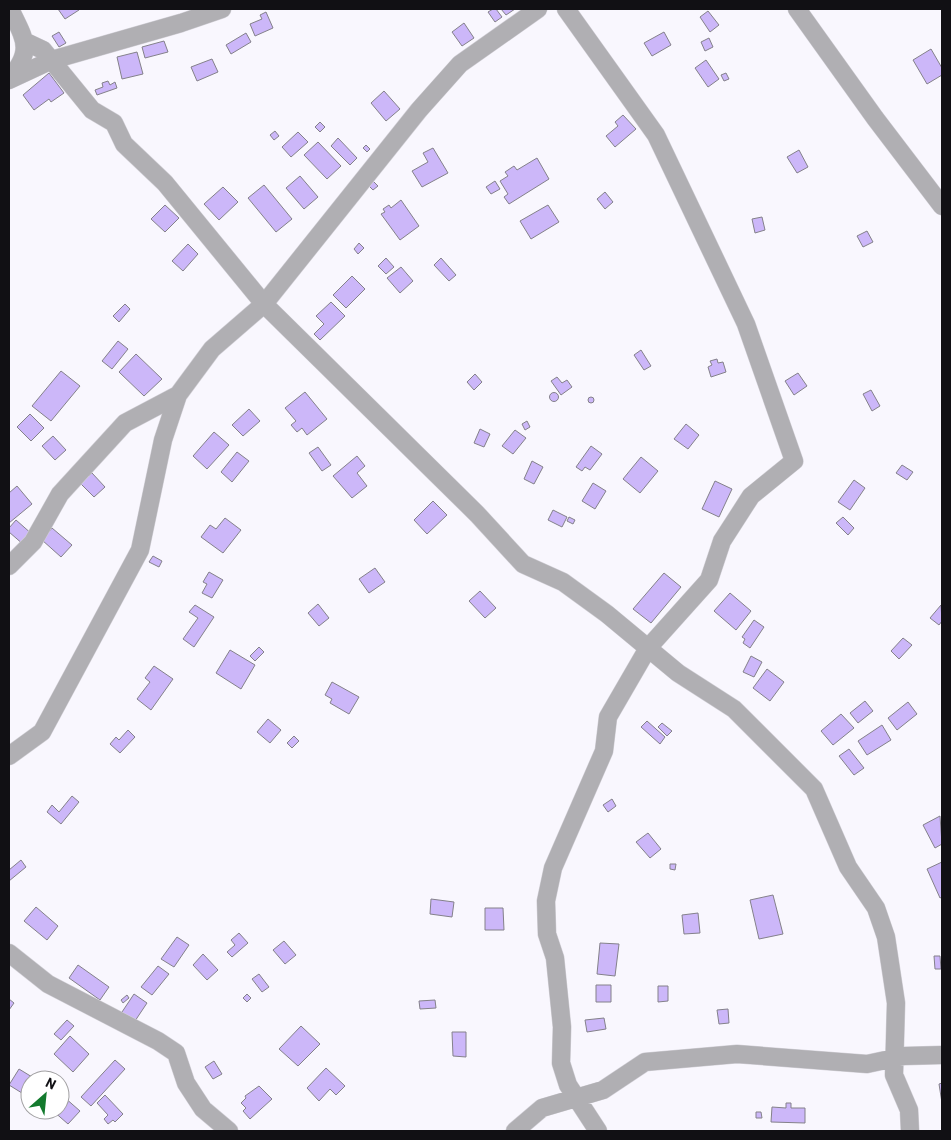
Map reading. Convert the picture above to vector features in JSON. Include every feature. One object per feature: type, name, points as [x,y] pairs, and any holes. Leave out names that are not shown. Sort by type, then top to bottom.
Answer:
[{"type":"street","points":[[9,80],[19,68],[25,55],[26,42],[10,9]]},
{"type":"street","points":[[9,80],[52,60],[182,24],[222,9]]},
{"type":"street","points":[[9,756],[42,732],[140,550],[163,440],[178,395],[212,349],[264,304],[419,110],[460,64],[538,9]]},
{"type":"street","points":[[566,9],[656,135],[746,324],[794,461],[752,496],[722,541],[709,580],[648,648],[608,717],[604,751],[553,868],[546,901],[547,934],[554,958],[562,1027],[561,1063],[568,1085],[598,1131]]},
{"type":"street","points":[[797,9],[875,118],[942,206]]},
{"type":"street","points":[[26,42],[43,50],[92,110],[114,123],[124,144],[166,183],[264,304],[477,514],[523,564],[563,582],[678,673],[734,709],[814,789],[848,867],[876,908],[886,937],[896,1003],[894,1075],[908,1110],[910,1131]]},
{"type":"street","points":[[9,566],[33,542],[60,494],[125,423],[178,395]]},
{"type":"street","points":[[9,953],[48,984],[158,1041],[176,1053],[186,1083],[203,1110],[228,1131]]},
{"type":"street","points":[[515,1131],[542,1108],[603,1090],[645,1062],[737,1054],[867,1064],[894,1058],[942,1056]]},
{"type":"building","points":[[58,9],[78,9],[79,10],[65,19]]},
{"type":"building","points":[[496,9],[502,17],[495,22],[488,12]]},
{"type":"building","points":[[501,9],[515,9],[506,15]]},
{"type":"building","points":[[708,11],[719,25],[710,32],[700,17]]},
{"type":"building","points":[[266,12],[273,28],[255,36],[250,24],[262,19],[260,15]]},
{"type":"building","points":[[464,23],[474,38],[462,46],[452,32]]},
{"type":"building","points":[[59,32],[66,43],[59,47],[52,36]]},
{"type":"building","points":[[664,32],[671,45],[652,56],[644,43]]},
{"type":"building","points":[[246,33],[251,42],[231,54],[226,45]]},
{"type":"building","points":[[709,38],[713,47],[705,51],[701,42]]},
{"type":"building","points":[[164,41],[168,52],[145,58],[142,47]]},
{"type":"building","points":[[931,49],[942,68],[942,75],[927,84],[913,60]]},
{"type":"building","points":[[137,52],[143,74],[122,79],[117,57]]},
{"type":"building","points":[[212,59],[218,72],[197,81],[191,67]]},
{"type":"building","points":[[706,60],[719,79],[708,87],[695,68]]},
{"type":"building","points":[[49,73],[64,93],[51,102],[49,99],[34,110],[23,95]]},
{"type":"building","points":[[726,73],[729,79],[724,81],[721,75]]},
{"type":"building","points":[[108,81],[110,85],[115,82],[117,88],[97,95],[95,90],[103,87],[102,83]]},
{"type":"building","points":[[384,91],[400,109],[386,121],[371,103]]},
{"type":"building","points":[[623,115],[636,129],[615,147],[606,136],[618,126],[615,122]]},
{"type":"building","points":[[320,122],[325,127],[320,132],[315,127]]},
{"type":"building","points":[[275,131],[279,136],[274,140],[270,135]]},
{"type":"building","points":[[298,132],[308,142],[291,157],[282,147]]},
{"type":"building","points":[[338,138],[357,158],[350,165],[331,146]]},
{"type":"building","points":[[318,142],[341,166],[327,179],[304,155]]},
{"type":"building","points":[[366,145],[370,149],[367,152],[363,148]]},
{"type":"building","points":[[433,148],[448,173],[422,187],[412,171],[428,162],[423,153]]},
{"type":"building","points":[[799,150],[808,167],[797,173],[787,157]]},
{"type":"building","points":[[537,158],[549,179],[509,204],[504,197],[508,194],[500,181],[508,176],[505,172],[514,166],[517,170]]},
{"type":"building","points":[[300,176],[318,197],[304,209],[286,188]]},
{"type":"building","points":[[373,181],[378,186],[373,190],[369,186]]},
{"type":"building","points":[[495,181],[500,189],[491,194],[486,187]]},
{"type":"building","points":[[264,185],[292,219],[276,232],[248,198]]},
{"type":"building","points":[[223,187],[238,202],[219,220],[204,204]]},
{"type":"building","points":[[605,192],[613,202],[605,209],[597,199]]},
{"type":"building","points":[[401,200],[419,226],[400,240],[381,214],[385,212],[383,209],[389,205],[391,208]]},
{"type":"building","points":[[165,205],[179,218],[165,232],[151,219]]},
{"type":"building","points":[[548,205],[559,222],[531,239],[520,221]]},
{"type":"building","points":[[762,217],[765,230],[755,233],[752,219]]},
{"type":"building","points":[[867,231],[873,242],[863,247],[857,236]]},
{"type":"building","points":[[359,243],[364,248],[358,254],[354,249]]},
{"type":"building","points":[[188,244],[198,254],[183,271],[172,261]]},
{"type":"building","points":[[386,258],[394,267],[386,274],[378,266]]},
{"type":"building","points":[[441,258],[456,275],[449,281],[434,265]]},
{"type":"building","points":[[401,267],[413,281],[400,293],[387,278]]},
{"type":"building","points":[[352,276],[365,289],[346,308],[333,295]]},
{"type":"building","points":[[331,302],[345,316],[320,340],[314,334],[324,324],[316,316]]},
{"type":"building","points":[[125,304],[130,309],[119,322],[113,316]]},
{"type":"building","points":[[118,341],[128,349],[112,369],[102,361]]},
{"type":"building","points":[[641,350],[651,366],[644,370],[634,355]]},
{"type":"building","points":[[136,354],[162,379],[144,396],[119,372]]},
{"type":"building","points":[[717,359],[718,363],[723,362],[726,372],[711,377],[708,367],[712,365],[710,361]]},
{"type":"building","points":[[61,371],[80,386],[51,421],[32,406]]},
{"type":"building","points":[[798,373],[807,386],[794,395],[785,381]]},
{"type":"building","points":[[475,374],[482,382],[474,390],[467,382]]},
{"type":"building","points":[[557,377],[562,383],[567,380],[572,387],[561,395],[551,381]]},
{"type":"building","points":[[871,390],[880,406],[872,411],[863,394]]},
{"type":"building","points":[[305,392],[327,419],[307,435],[302,428],[297,432],[291,425],[296,421],[285,408]]},
{"type":"building","points":[[554,392],[559,397],[554,402],[549,397]]},
{"type":"building","points":[[591,397],[594,400],[591,403],[588,400]]},
{"type":"building","points":[[249,409],[260,421],[243,436],[232,425]]},
{"type":"building","points":[[30,414],[44,428],[31,441],[17,427]]},
{"type":"building","points":[[527,421],[530,427],[525,430],[522,424]]},
{"type":"building","points":[[686,424],[699,435],[688,449],[674,439]]},
{"type":"building","points":[[480,429],[490,434],[484,447],[474,443]]},
{"type":"building","points":[[515,430],[526,438],[513,454],[502,446]]},
{"type":"building","points":[[214,432],[229,445],[207,469],[193,456]]},
{"type":"building","points":[[53,436],[66,450],[55,460],[42,446]]},
{"type":"building","points":[[591,446],[602,454],[590,470],[585,467],[582,471],[576,467]]},
{"type":"building","points":[[318,447],[331,465],[322,471],[309,453]]},
{"type":"building","points":[[237,452],[249,461],[232,482],[221,472]]},
{"type":"building","points":[[357,456],[365,466],[357,473],[367,486],[352,498],[333,476]]},
{"type":"building","points":[[641,457],[658,471],[640,493],[623,479]]},
{"type":"building","points":[[532,461],[543,467],[534,484],[524,479]]},
{"type":"building","points":[[902,465],[913,472],[907,480],[896,473]]},
{"type":"building","points":[[84,471],[89,476],[92,473],[105,487],[94,497],[81,484],[85,480],[80,476]]},
{"type":"building","points":[[854,480],[865,488],[850,510],[838,502]]},
{"type":"building","points":[[715,481],[732,489],[719,517],[702,509]]},
{"type":"building","points":[[593,483],[606,491],[595,509],[582,501]]},
{"type":"building","points":[[17,486],[32,504],[9,523],[9,493]]},
{"type":"building","points":[[433,501],[447,515],[427,534],[414,520]]},
{"type":"building","points":[[553,510],[567,517],[562,527],[548,520]]},
{"type":"building","points":[[569,517],[575,520],[573,524],[567,521]]},
{"type":"building","points":[[843,517],[854,528],[848,535],[836,523]]},
{"type":"building","points":[[225,518],[241,530],[223,553],[201,537],[210,525],[216,529]]},
{"type":"building","points":[[16,520],[33,535],[24,545],[9,532],[9,528]]},
{"type":"building","points":[[52,528],[72,545],[61,557],[42,540]]},
{"type":"building","points":[[153,556],[162,561],[159,567],[149,562]]},
{"type":"building","points":[[375,568],[385,582],[369,593],[359,579]]},
{"type":"building","points":[[209,572],[223,580],[212,598],[202,593],[207,584],[203,582]]},
{"type":"building","points":[[664,573],[681,587],[651,623],[633,609]]},
{"type":"building","points":[[480,591],[496,608],[485,618],[469,601]]},
{"type":"building","points":[[730,593],[751,611],[736,630],[714,611]]},
{"type":"building","points":[[318,604],[329,618],[319,626],[308,613]]},
{"type":"building","points":[[195,605],[214,617],[194,647],[183,639],[198,618],[189,612]]},
{"type":"building","points":[[941,605],[942,621],[939,625],[930,618]]},
{"type":"building","points":[[754,620],[764,627],[750,648],[743,643],[745,639],[742,637]]},
{"type":"building","points":[[903,638],[912,645],[899,659],[891,651]]},
{"type":"building","points":[[259,647],[264,652],[255,661],[250,656]]},
{"type":"building","points":[[230,650],[255,665],[241,689],[216,673]]},
{"type":"building","points":[[751,656],[762,662],[754,677],[743,672]]},
{"type":"building","points":[[154,666],[173,679],[151,710],[137,699],[150,682],[145,678]]},
{"type":"building","points":[[767,669],[784,682],[770,701],[753,688]]},
{"type":"building","points":[[332,682],[359,697],[349,714],[330,703],[332,699],[325,695]]},
{"type":"building","points":[[865,701],[873,711],[858,723],[850,713]]},
{"type":"building","points":[[908,702],[917,714],[897,730],[888,718]]},
{"type":"building","points":[[841,714],[854,728],[833,745],[821,731]]},
{"type":"building","points":[[268,719],[281,730],[270,743],[257,732]]},
{"type":"building","points":[[647,721],[665,737],[660,744],[641,727]]},
{"type":"building","points":[[662,723],[672,731],[667,736],[658,727]]},
{"type":"building","points":[[882,725],[891,740],[867,755],[858,741]]},
{"type":"building","points":[[128,730],[135,737],[120,753],[110,744],[116,737],[119,740]]},
{"type":"building","points":[[294,736],[299,741],[292,748],[287,743]]},
{"type":"building","points":[[849,749],[864,768],[854,775],[839,756]]},
{"type":"building","points":[[72,796],[79,802],[61,824],[47,812],[52,805],[59,812]]},
{"type":"building","points":[[612,799],[616,806],[608,812],[603,805]]},
{"type":"building","points":[[940,816],[942,844],[935,848],[923,825]]},
{"type":"building","points":[[648,833],[661,849],[650,858],[636,842]]},
{"type":"building","points":[[21,860],[26,867],[9,881],[9,870]]},
{"type":"building","points":[[942,862],[942,897],[940,898],[927,869]]},
{"type":"building","points":[[670,864],[676,864],[675,870],[670,869]]},
{"type":"building","points":[[773,895],[783,934],[759,939],[750,900]]},
{"type":"building","points":[[431,899],[454,902],[452,917],[430,914]]},
{"type":"building","points":[[36,907],[58,926],[47,940],[24,921]]},
{"type":"building","points":[[485,908],[503,908],[504,930],[485,930]]},
{"type":"building","points":[[698,913],[700,933],[684,934],[682,915]]},
{"type":"building","points":[[239,933],[248,943],[232,957],[227,952],[235,945],[231,940]]},
{"type":"building","points":[[177,937],[189,945],[174,967],[161,959]]},
{"type":"building","points":[[284,941],[296,955],[285,964],[273,950]]},
{"type":"building","points":[[600,943],[619,944],[615,976],[597,974]]},
{"type":"building","points":[[203,954],[218,970],[207,980],[193,965]]},
{"type":"building","points":[[934,956],[940,956],[941,969],[935,969]]},
{"type":"building","points":[[78,965],[109,987],[100,1000],[69,978]]},
{"type":"building","points":[[158,966],[169,974],[152,995],[141,987]]},
{"type":"building","points":[[259,974],[269,987],[262,992],[252,979]]},
{"type":"building","points":[[596,985],[611,985],[611,1002],[596,1002]]},
{"type":"building","points":[[658,986],[668,986],[668,1001],[658,1002]]},
{"type":"building","points":[[134,994],[147,1003],[133,1024],[120,1015]]},
{"type":"building","points":[[247,994],[251,998],[247,1002],[243,998]]},
{"type":"building","points":[[127,995],[129,998],[123,1003],[121,1000]]},
{"type":"building","points":[[9,999],[14,1003],[9,1010]]},
{"type":"building","points":[[435,1000],[436,1008],[420,1009],[419,1001]]},
{"type":"building","points":[[728,1009],[729,1023],[719,1024],[717,1010]]},
{"type":"building","points":[[604,1018],[606,1029],[587,1032],[585,1020]]},
{"type":"building","points":[[67,1020],[74,1026],[61,1040],[54,1034]]},
{"type":"building","points":[[301,1026],[320,1044],[298,1066],[279,1049]]},
{"type":"building","points":[[452,1032],[466,1032],[466,1057],[453,1056]]},
{"type":"building","points":[[70,1036],[89,1054],[73,1072],[54,1054]]},
{"type":"building","points":[[115,1060],[125,1069],[91,1106],[81,1097]]},
{"type":"building","points":[[214,1061],[222,1074],[213,1079],[205,1067]]},
{"type":"building","points":[[326,1068],[345,1086],[336,1095],[330,1089],[319,1101],[307,1088]]},
{"type":"building","points":[[19,1069],[21,1070],[20,1092],[9,1085]]},
{"type":"building","points":[[942,1083],[942,1103],[939,1084]]},
{"type":"building","points":[[259,1086],[272,1099],[250,1119],[243,1111],[246,1108],[241,1103],[246,1098],[245,1096]]},
{"type":"building","points":[[105,1095],[123,1114],[115,1122],[113,1120],[108,1124],[104,1119],[108,1115],[97,1103]]},
{"type":"building","points":[[70,1102],[80,1111],[68,1124],[63,1120],[70,1120]]},
{"type":"building","points":[[786,1103],[791,1103],[791,1108],[805,1108],[805,1123],[771,1122],[772,1107],[786,1108]]},
{"type":"building","points":[[756,1112],[761,1112],[762,1118],[756,1118]]}]
